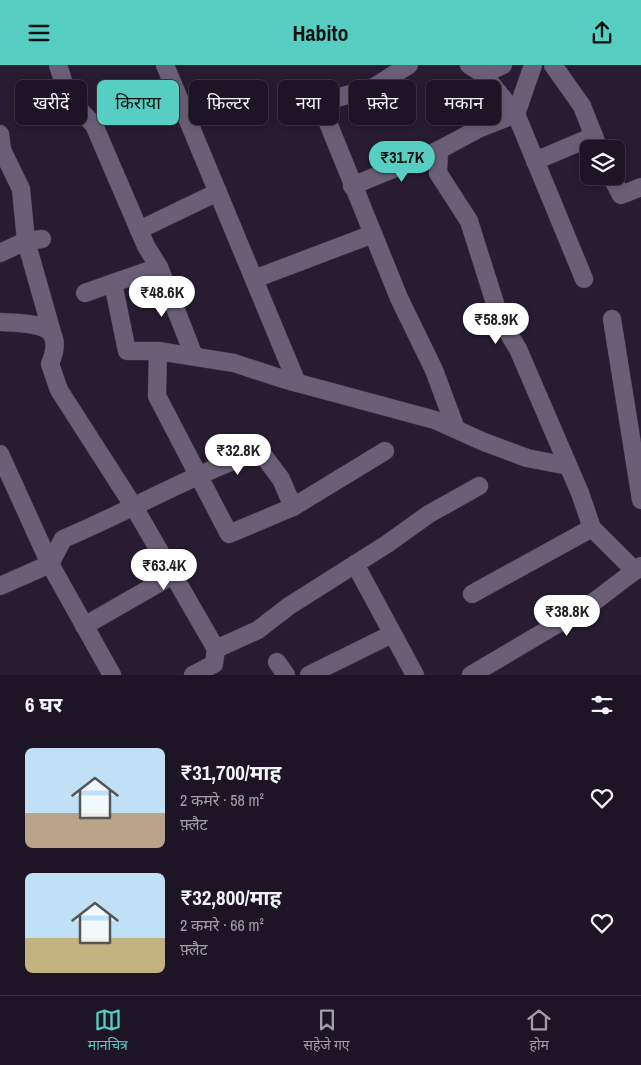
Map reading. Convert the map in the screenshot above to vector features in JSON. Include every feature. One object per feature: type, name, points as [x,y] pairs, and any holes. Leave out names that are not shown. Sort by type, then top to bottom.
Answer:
[{"type":"street","points":[[58,65],[69,99],[94,125],[140,230],[159,267],[194,356]]},
{"type":"street","points":[[165,65],[297,383]]},
{"type":"street","points":[[409,65],[374,87],[320,103],[352,186],[399,298],[434,369],[456,429]]},
{"type":"street","points":[[476,69],[503,65]]},
{"type":"street","points":[[352,186],[439,150],[478,129],[516,114],[533,65]]},
{"type":"street","points":[[553,65],[582,106],[595,140]]},
{"type":"street","points":[[476,69],[516,114],[584,279]]},
{"type":"street","points":[[1,145],[21,189],[34,240],[57,347],[50,364],[59,390],[134,507],[216,649],[214,664],[203,673]]},
{"type":"street","points":[[536,161],[580,148]]},
{"type":"street","points":[[439,150],[438,173],[469,221],[500,319],[518,349],[568,466],[592,528],[638,569],[591,604],[471,675]]},
{"type":"street","points":[[616,185],[621,195],[641,187]]},
{"type":"street","points":[[140,230],[218,192]]},
{"type":"street","points":[[254,279],[373,234]]},
{"type":"street","points":[[0,253],[34,240]]},
{"type":"street","points":[[85,293],[159,267]]},
{"type":"street","points":[[113,283],[127,351],[158,351],[234,363],[297,383],[435,420],[527,458],[568,466]]},
{"type":"street","points":[[612,319],[641,500]]},
{"type":"street","points":[[0,322],[38,324],[53,335]]},
{"type":"street","points":[[158,351],[157,396],[197,476],[229,534],[293,507],[385,451]]},
{"type":"street","points":[[0,586],[50,564],[63,539],[134,507],[216,466],[260,451],[281,479],[293,507]]},
{"type":"street","points":[[0,454],[50,564],[112,675]]},
{"type":"street","points":[[216,649],[258,630],[289,606],[355,563],[388,545],[429,514],[479,486]]},
{"type":"street","points":[[472,594],[592,528]]},
{"type":"street","points":[[355,563],[415,675]]},
{"type":"street","points":[[84,626],[174,575]]},
{"type":"street","points":[[309,675],[392,634]]}]
